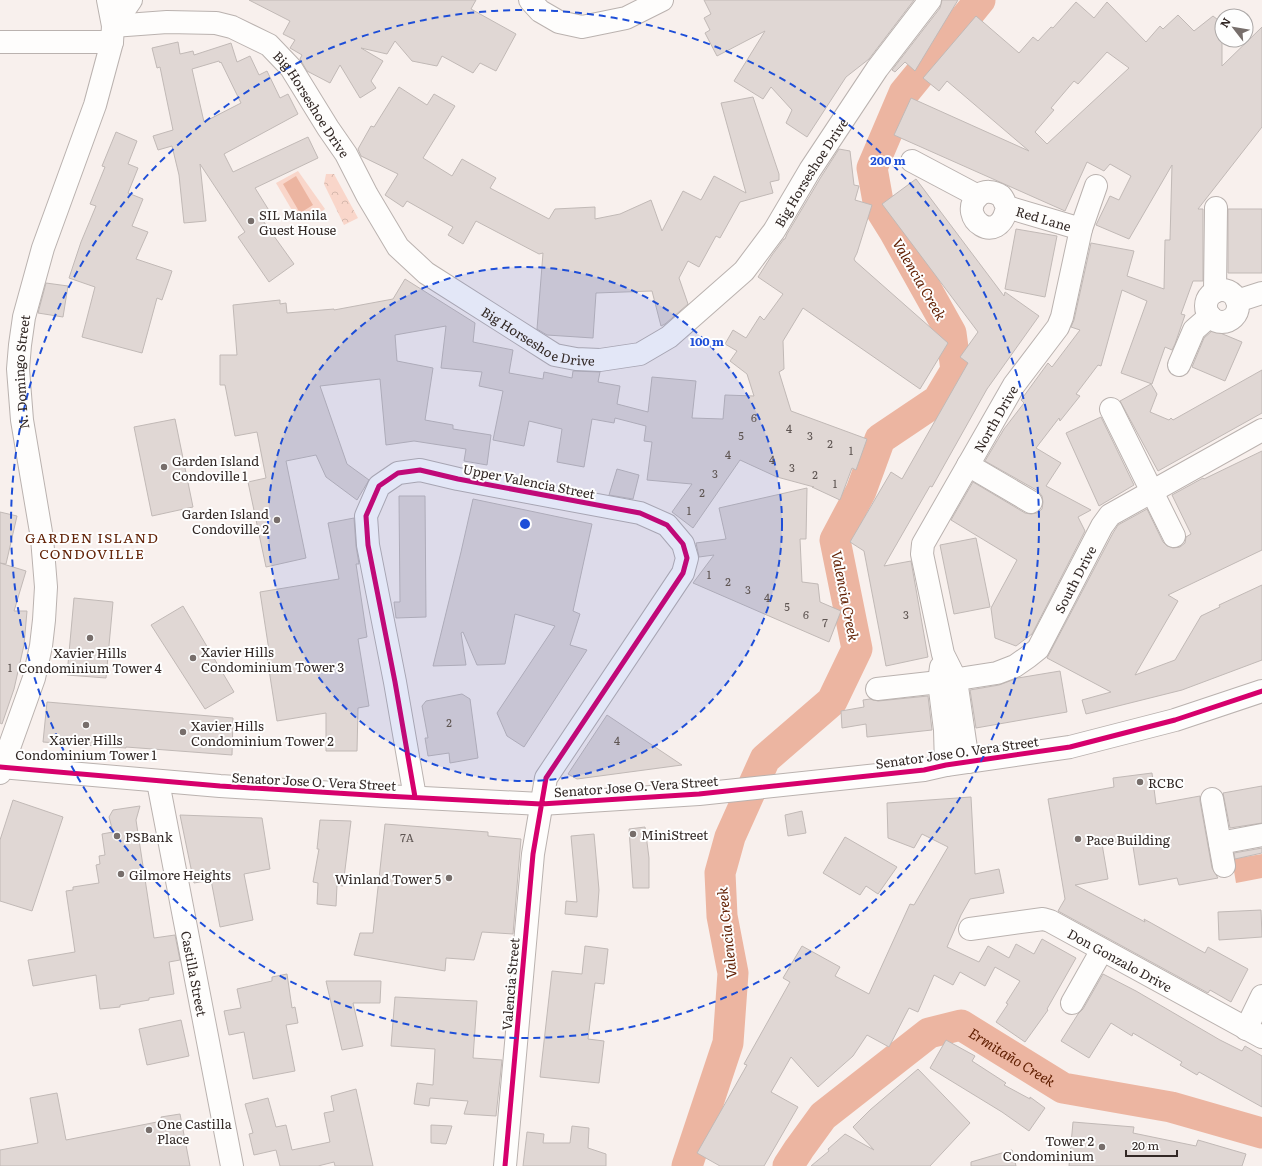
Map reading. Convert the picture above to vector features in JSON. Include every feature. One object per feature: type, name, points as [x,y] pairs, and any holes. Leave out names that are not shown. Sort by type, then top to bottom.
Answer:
[{"type":"street","name":"N. Domingo Street","points":[[1,769],[8,755],[34,678],[41,646],[46,587],[42,538],[22,420],[18,369],[24,317],[43,248],[95,105],[113,34],[108,0]]},
{"type":"street","points":[[113,34],[130,0]]},
{"type":"street","points":[[530,0],[540,11],[559,22],[582,27],[626,18],[662,0]]},
{"type":"street","name":"Big Horseshoe Drive","points":[[0,42],[113,34],[167,22],[216,23],[232,27],[269,45],[291,68],[346,154],[398,247],[426,273],[555,354],[576,359],[600,360],[640,354],[669,337],[744,271],[774,231],[810,170],[878,69],[930,0]]},
{"type":"street","points":[[912,161],[978,196]]},
{"type":"street","name":"North Drive","points":[[968,762],[947,681],[943,654],[922,554],[923,544],[1014,385],[1058,327],[1062,317],[1081,229],[1096,186]]},
{"type":"street","name":"Red Lane","points":[[985,192],[994,193],[1002,197],[1007,207],[1005,217],[1000,224],[988,228],[978,224],[972,214],[972,204],[978,196],[985,192]]},
{"type":"street","name":"Red Lane","points":[[1007,207],[1081,229]]},
{"type":"street","points":[[1215,292],[1216,208]]},
{"type":"street","points":[[1221,290],[1228,291],[1237,300],[1238,309],[1233,317],[1226,322],[1217,322],[1210,316],[1206,308],[1208,299],[1215,292],[1221,290]]},
{"type":"street","points":[[1237,300],[1262,293]]},
{"type":"street","points":[[1179,365],[1194,330],[1210,316]]},
{"type":"street","points":[[1111,409],[1174,536]]},
{"type":"street","name":"South Drive","points":[[877,689],[947,681],[997,672],[1015,666],[1038,649],[1102,526],[1110,515],[1262,430]]},
{"type":"street","points":[[968,465],[1031,502]]},
{"type":"street","name":"Upper Valencia Street","points":[[414,797],[393,674],[368,545],[366,516],[379,486],[398,473],[420,470],[458,479],[640,513],[667,525],[683,544],[687,558],[683,573],[546,778],[541,804]]},
{"type":"street","name":"North Drive","points":[[946,765],[945,730],[947,681]]},
{"type":"street","name":"Senator Jose O. Vera Street","points":[[1,769],[158,782],[362,795],[541,804],[699,794],[924,770],[946,765],[1070,747],[1175,720],[1262,691]]},
{"type":"street","name":"Castilla Street","points":[[158,782],[232,1166]]},
{"type":"street","points":[[1212,799],[1224,866]]},
{"type":"street","name":"Valencia Street","points":[[505,1166],[533,854],[541,804]]},
{"type":"street","points":[[1220,843],[1262,836]]},
{"type":"street","name":"Don Gonzalo Drive","points":[[970,929],[1043,919],[1050,921],[1254,1033]]},
{"type":"street","points":[[1072,1003],[1102,950]]},
{"type":"street","points":[[1254,1033],[1262,996]]},
{"type":"green space","points":[[298,171],[325,209],[308,221],[296,217],[276,183]]},
{"type":"green space","points":[[326,174],[334,174],[358,218],[344,225],[324,184]]},
{"type":"shaded area","points":[[296,176],[313,205],[300,213],[283,184]]},
{"type":"shaded area","points":[[1262,854],[1262,878],[1236,883],[1232,859]]},
{"type":"building","points":[[249,0],[476,0],[471,9],[516,34],[496,71],[480,63],[473,73],[442,56],[437,66],[412,61],[395,41],[387,54],[361,48],[383,61],[371,81],[376,88],[360,98],[340,65],[330,83],[307,71],[300,59],[302,55],[290,48],[295,40],[283,34],[290,21]]},
{"type":"building","points":[[704,0],[914,0],[869,59],[846,77],[807,137],[786,123],[792,110],[771,87],[763,99],[734,81],[765,31],[717,56],[705,33],[710,30],[704,18],[711,14]]},
{"type":"building","points":[[942,0],[958,0],[915,71],[905,62],[895,72],[892,70],[940,8]]},
{"type":"building","points":[[1076,2],[1094,18],[1107,2],[1146,42],[1160,26],[1163,29],[1178,15],[1194,31],[1213,16],[1214,48],[1222,48],[1222,66],[1240,48],[1254,48],[1254,35],[1262,27],[1262,127],[1198,209],[1203,209],[1203,281],[1193,281],[1181,314],[1185,315],[1175,344],[1172,350],[1165,347],[1152,384],[1121,373],[1147,301],[1122,290],[1101,366],[1098,365],[1076,394],[1080,396],[1060,421],[1059,418],[1036,448],[1061,463],[1046,486],[1091,510],[1078,517],[1085,531],[1032,634],[1016,646],[995,638],[991,608],[1017,560],[951,520],[973,482],[1025,513],[1037,513],[1042,509],[1042,496],[1038,491],[985,461],[1004,429],[1024,403],[1021,400],[1048,363],[1052,367],[1080,330],[1071,327],[1074,320],[1091,243],[1134,251],[1127,276],[1164,289],[1165,240],[1170,240],[1172,165],[1129,239],[1096,225],[1110,196],[1119,200],[1131,176],[1110,164],[1104,171],[1087,162],[1065,211],[894,135],[911,98],[1029,151],[947,81],[939,91],[923,78],[976,16],[1019,53],[1033,37],[1038,41],[1051,27],[1053,28]],"holes":[[[1107,52],[1129,68],[1047,144],[1035,132],[1054,110],[1051,108],[1074,81],[1078,84]]]},
{"type":"building","points":[[178,42],[180,54],[193,51],[194,55],[231,43],[237,62],[250,56],[259,75],[267,71],[280,98],[288,94],[298,114],[224,154],[233,172],[308,137],[318,158],[255,188],[270,212],[261,218],[294,264],[269,282],[238,237],[245,232],[200,164],[206,221],[184,223],[179,175],[172,146],[158,150],[153,136],[173,130],[160,67],[157,68],[152,48]],"holes":[[[219,61],[220,63],[221,62],[241,103],[204,122],[192,69]]]},
{"type":"building","points":[[399,87],[427,105],[434,94],[455,106],[423,158],[452,176],[462,159],[496,178],[490,188],[549,219],[555,209],[595,207],[595,219],[620,214],[651,200],[662,231],[683,191],[701,200],[714,176],[746,193],[721,103],[753,97],[779,174],[779,180],[770,182],[773,193],[740,202],[720,238],[716,236],[699,267],[688,261],[679,278],[688,304],[665,324],[661,326],[652,291],[596,293],[593,338],[547,335],[537,329],[543,253],[539,254],[476,221],[463,244],[448,235],[453,227],[407,201],[403,207],[385,195],[398,174],[361,156],[358,149],[371,126],[374,127]]},
{"type":"building","points":[[116,132],[137,141],[128,164],[138,168],[128,193],[143,199],[132,226],[148,232],[136,259],[172,271],[162,300],[157,298],[142,353],[82,337],[95,287],[69,278],[81,242],[96,206],[90,204],[105,167],[102,166]]},
{"type":"building","points":[[839,149],[850,151],[854,185],[859,186],[855,200],[872,205],[854,259],[855,261],[948,343],[920,389],[803,308],[783,341],[784,369],[779,372],[791,411],[867,439],[856,470],[852,468],[840,500],[812,487],[814,487],[777,477],[740,460],[693,528],[672,512],[692,484],[647,480],[652,442],[644,441],[646,426],[615,418],[614,423],[592,419],[584,467],[557,462],[562,429],[529,421],[524,446],[493,440],[503,391],[479,386],[482,372],[441,368],[446,326],[395,335],[397,361],[433,368],[425,420],[453,425],[453,429],[491,435],[487,465],[464,461],[466,449],[414,441],[386,445],[380,379],[320,386],[347,464],[369,480],[357,500],[326,477],[316,455],[286,461],[306,558],[266,567],[248,482],[266,478],[257,432],[235,436],[225,385],[220,385],[220,355],[237,355],[233,305],[280,300],[280,304],[286,303],[287,313],[334,310],[393,299],[405,279],[475,323],[473,342],[513,350],[509,373],[543,379],[544,372],[572,378],[573,371],[600,372],[598,382],[620,386],[617,404],[648,412],[652,377],[696,381],[692,418],[723,419],[725,395],[754,396],[747,374],[730,361],[737,351],[725,344],[733,330],[746,338],[760,316],[764,320],[783,294],[758,277],[772,255],[785,239]]},
{"type":"building","points":[[916,179],[1004,296],[1005,292],[1039,316],[987,389],[932,487],[930,486],[884,566],[911,561],[928,657],[886,666],[864,551],[850,542],[891,472],[902,479],[968,363],[960,357],[978,332],[882,204]]},
{"type":"building","points":[[1228,209],[1262,209],[1262,273],[1228,273]]},
{"type":"building","points":[[1016,229],[1057,236],[1045,297],[1005,289]]},
{"type":"building","points":[[46,283],[68,286],[63,317],[38,313]]},
{"type":"building","points":[[1213,330],[1242,342],[1225,381],[1192,367],[1204,338]]},
{"type":"building","points":[[1262,370],[1262,413],[1158,471],[1120,401],[1151,384],[1157,394],[1150,412],[1169,420],[1171,418],[1173,420]]},
{"type":"building","points":[[1101,417],[1134,485],[1099,506],[1066,433]]},
{"type":"building","name":"Garden Island Condoville 1","points":[[175,419],[193,507],[152,516],[134,427]]},
{"type":"building","points":[[1262,451],[1262,550],[1168,595],[1178,601],[1135,675],[1175,660],[1201,616],[1220,607],[1219,605],[1262,585],[1262,660],[1182,690],[1086,714],[1082,700],[1111,692],[1047,658],[1118,525],[1147,509],[1163,542],[1167,546],[1173,548],[1180,547],[1185,543],[1186,537],[1191,534],[1172,495],[1203,478],[1204,479]]},
{"type":"building","points":[[617,469],[639,475],[633,499],[609,495]]},
{"type":"building","points":[[807,488],[806,539],[800,539],[802,582],[818,584],[820,602],[841,611],[829,642],[693,583],[714,555],[699,557],[696,543],[726,539],[719,508]]},
{"type":"building","points":[[399,496],[425,496],[426,617],[396,618],[394,602],[400,602]]},
{"type":"building","points":[[473,499],[592,524],[573,611],[580,614],[570,645],[587,650],[524,747],[507,736],[497,713],[555,626],[515,614],[505,664],[477,665],[463,632],[461,633],[466,665],[433,666]]},
{"type":"building","points":[[0,512],[17,516],[6,564],[0,563]]},
{"type":"building","points":[[354,518],[359,564],[356,564],[367,637],[358,639],[369,706],[358,708],[357,751],[326,751],[326,713],[277,721],[267,657],[270,657],[260,592],[339,579],[328,523]]},
{"type":"building","points":[[976,538],[990,607],[954,614],[940,545]]},
{"type":"building","points":[[0,563],[26,571],[14,611],[27,611],[24,645],[14,689],[2,724],[0,723]]},
{"type":"building","name":"Xavier Hills Condominium Tower 4","points":[[74,598],[113,602],[106,678],[67,675]]},
{"type":"building","name":"Xavier Hills Condominium Tower 3","points":[[183,606],[234,692],[205,709],[151,625]]},
{"type":"building","points":[[1060,671],[1067,712],[976,728],[970,690],[999,685],[1018,678]]},
{"type":"building","points":[[462,694],[470,699],[478,758],[450,763],[449,753],[428,756],[425,738],[428,738],[422,706],[426,701]]},
{"type":"building","points":[[928,696],[932,730],[867,737],[866,724],[842,728],[841,711],[864,707],[863,700],[870,699],[878,701]]},
{"type":"building","points":[[47,702],[233,718],[232,755],[43,742]]},
{"type":"building","points":[[607,715],[682,765],[577,779],[568,774]]},
{"type":"building","points":[[1152,773],[1156,804],[1200,796],[1212,868],[1218,878],[1179,885],[1177,878],[1139,885],[1132,840],[1102,844],[1108,879],[1075,885],[1145,922],[1144,919],[1205,953],[1208,947],[1248,969],[1231,1002],[1210,990],[1208,993],[1058,911],[1065,899],[1048,799],[1114,787],[1113,778]]},
{"type":"building","points":[[1262,786],[1262,823],[1230,828],[1223,793]]},
{"type":"building","points":[[971,797],[975,874],[999,869],[1004,893],[970,899],[961,915],[947,947],[979,962],[988,946],[1009,958],[1016,944],[1034,954],[1042,939],[1076,958],[1047,1009],[1048,1010],[1025,1042],[996,1022],[1008,1004],[1006,1003],[1020,981],[995,967],[985,986],[960,972],[953,985],[934,975],[918,1012],[909,1008],[889,1047],[867,1035],[853,1056],[818,1087],[791,1057],[771,1092],[798,1107],[764,1166],[720,1166],[697,1153],[747,1065],[744,1064],[790,982],[783,978],[802,946],[840,967],[835,976],[869,994],[910,904],[914,905],[948,847],[922,834],[914,848],[888,838],[887,803]]},
{"type":"building","points":[[13,800],[63,817],[32,911],[0,901],[0,840]]},
{"type":"building","points":[[140,806],[136,820],[154,938],[175,935],[180,960],[169,962],[174,994],[149,998],[149,1000],[120,1005],[120,1007],[100,1009],[96,975],[33,986],[28,960],[75,952],[66,891],[73,890],[73,887],[99,883],[96,865],[100,864],[99,856],[105,855],[102,834],[113,832],[109,817],[113,810]]},
{"type":"building","points":[[802,811],[806,833],[788,836],[785,815]]},
{"type":"building","points":[[180,815],[262,818],[270,869],[244,874],[253,920],[220,927],[211,880],[194,883]]},
{"type":"building","points":[[320,820],[351,821],[343,886],[337,885],[336,906],[317,904],[318,883],[313,882],[319,849],[317,849]]},
{"type":"building","name":"Winland Tower 5","points":[[385,824],[488,832],[488,836],[521,839],[513,934],[482,932],[474,960],[446,958],[445,971],[354,955],[360,933],[373,933]]},
{"type":"building","points":[[645,827],[649,858],[649,888],[633,888],[629,829]]},
{"type":"building","points":[[594,834],[599,890],[597,917],[565,914],[566,901],[577,902],[571,836]]},
{"type":"building","points":[[845,837],[897,867],[878,894],[866,886],[860,895],[823,873]]},
{"type":"building","points":[[1262,848],[1262,853],[1235,859],[1234,853]]},
{"type":"building","points":[[1261,910],[1262,937],[1219,940],[1218,912]]},
{"type":"building","points":[[585,946],[608,949],[604,984],[595,983],[588,1039],[604,1041],[599,1083],[540,1077],[552,971],[582,974]]},
{"type":"building","points":[[287,974],[292,1008],[295,1007],[298,1023],[286,1025],[295,1071],[253,1079],[244,1032],[229,1035],[224,1011],[241,1008],[237,989],[272,981],[272,977]]},
{"type":"building","points":[[1103,974],[1136,991],[1220,1040],[1242,1051],[1245,1046],[1262,1056],[1262,1107],[1199,1072],[1197,1075],[1180,1065],[1182,1062],[1133,1033],[1132,1036],[1111,1023],[1089,1058],[1061,1041],[1078,1014],[1083,1009]]},
{"type":"building","points":[[326,981],[381,981],[380,1003],[353,1003],[363,1046],[342,1050]]},
{"type":"building","points":[[395,997],[477,1001],[473,1058],[502,1060],[496,1116],[464,1114],[468,1101],[430,1098],[429,1106],[414,1104],[417,1083],[433,1085],[435,1049],[391,1046]]},
{"type":"building","points":[[181,1020],[189,1056],[147,1065],[139,1029]]},
{"type":"building","points":[[946,1040],[975,1056],[972,1061],[1006,1083],[1004,1085],[1030,1099],[1030,1097],[1045,1108],[1029,1131],[1002,1112],[930,1068]]},
{"type":"building","points":[[918,1069],[970,1123],[930,1166],[811,1166],[829,1151],[828,1149],[845,1134],[874,1150],[853,1127],[870,1110]]},
{"type":"building","points":[[356,1089],[373,1166],[335,1166],[334,1162],[318,1166],[280,1166],[276,1150],[254,1155],[249,1134],[253,1133],[245,1104],[268,1098],[276,1127],[286,1125],[292,1150],[330,1142],[324,1113],[334,1111],[331,1096]]},
{"type":"building","name":"One Castilla Place","points":[[57,1093],[66,1140],[162,1121],[161,1117],[180,1114],[190,1166],[0,1166],[0,1150],[38,1143],[30,1098]]},
{"type":"building","points":[[1073,1122],[1134,1127],[1133,1133],[1196,1146],[1198,1140],[1246,1154],[1242,1166],[1069,1166]]},
{"type":"building","points":[[431,1125],[452,1126],[446,1144],[431,1143]]},
{"type":"building","points":[[572,1126],[589,1128],[588,1148],[606,1154],[606,1166],[523,1166],[527,1132],[544,1134],[543,1143],[570,1143]]},
{"type":"building","points":[[1012,1150],[1016,1166],[971,1166],[971,1162]]},
{"type":"waterway","name":"Valencia Creek","points":[[687,1166],[728,1043],[733,973],[722,916],[720,873],[730,837],[765,759],[832,701],[857,649],[835,540],[861,491],[880,439],[938,400],[956,370],[951,333],[879,207],[872,168],[904,93],[980,0]]},
{"type":"waterway","name":"Ermitaño Creek","points":[[788,1166],[823,1116],[929,1033],[961,1025],[1063,1088],[1171,1107],[1262,1133]]},
{"type":"cycle path","points":[[415,797],[395,682],[368,545],[366,516],[379,486],[398,473],[420,470],[458,479],[640,513],[667,525],[683,544],[687,558],[683,573],[546,778],[533,854],[505,1166]]},
{"type":"cycle path","points":[[0,767],[220,786],[541,804],[699,794],[924,770],[946,765],[1070,747],[1175,720],[1262,691]]},
{"type":"place","name":"SIL Manila Guest House","points":[[251,221]]},
{"type":"place","name":"Garden Island Condoville 1","points":[[164,467]]},
{"type":"place","name":"Garden Island Condoville 2","points":[[277,520]]},
{"type":"place","name":"Xavier Hills Condominium Tower 4","points":[[90,638]]},
{"type":"place","name":"Xavier Hills Condominium Tower 3","points":[[193,658]]},
{"type":"place","name":"Xavier Hills Condominium Tower 1","points":[[86,725]]},
{"type":"place","name":"Xavier Hills Condominium Tower 2","points":[[183,732]]},
{"type":"place","name":"RCBC","points":[[1140,782]]},
{"type":"place","name":"MiniStreet","points":[[633,834]]},
{"type":"place","name":"PSBank","points":[[117,836]]},
{"type":"place","name":"Pace Building","points":[[1078,839]]},
{"type":"place","name":"Gilmore Heights","points":[[121,874]]},
{"type":"place","name":"Winland Tower 5","points":[[449,878]]},
{"type":"place","name":"One Castilla Place","points":[[149,1130]]},
{"type":"place","name":"Tower 2 Condominium","points":[[1102,1147]]},
{"type":"district","name":"GARDEN ISLAND CONDOVILLE","points":[[92,546]]}]
